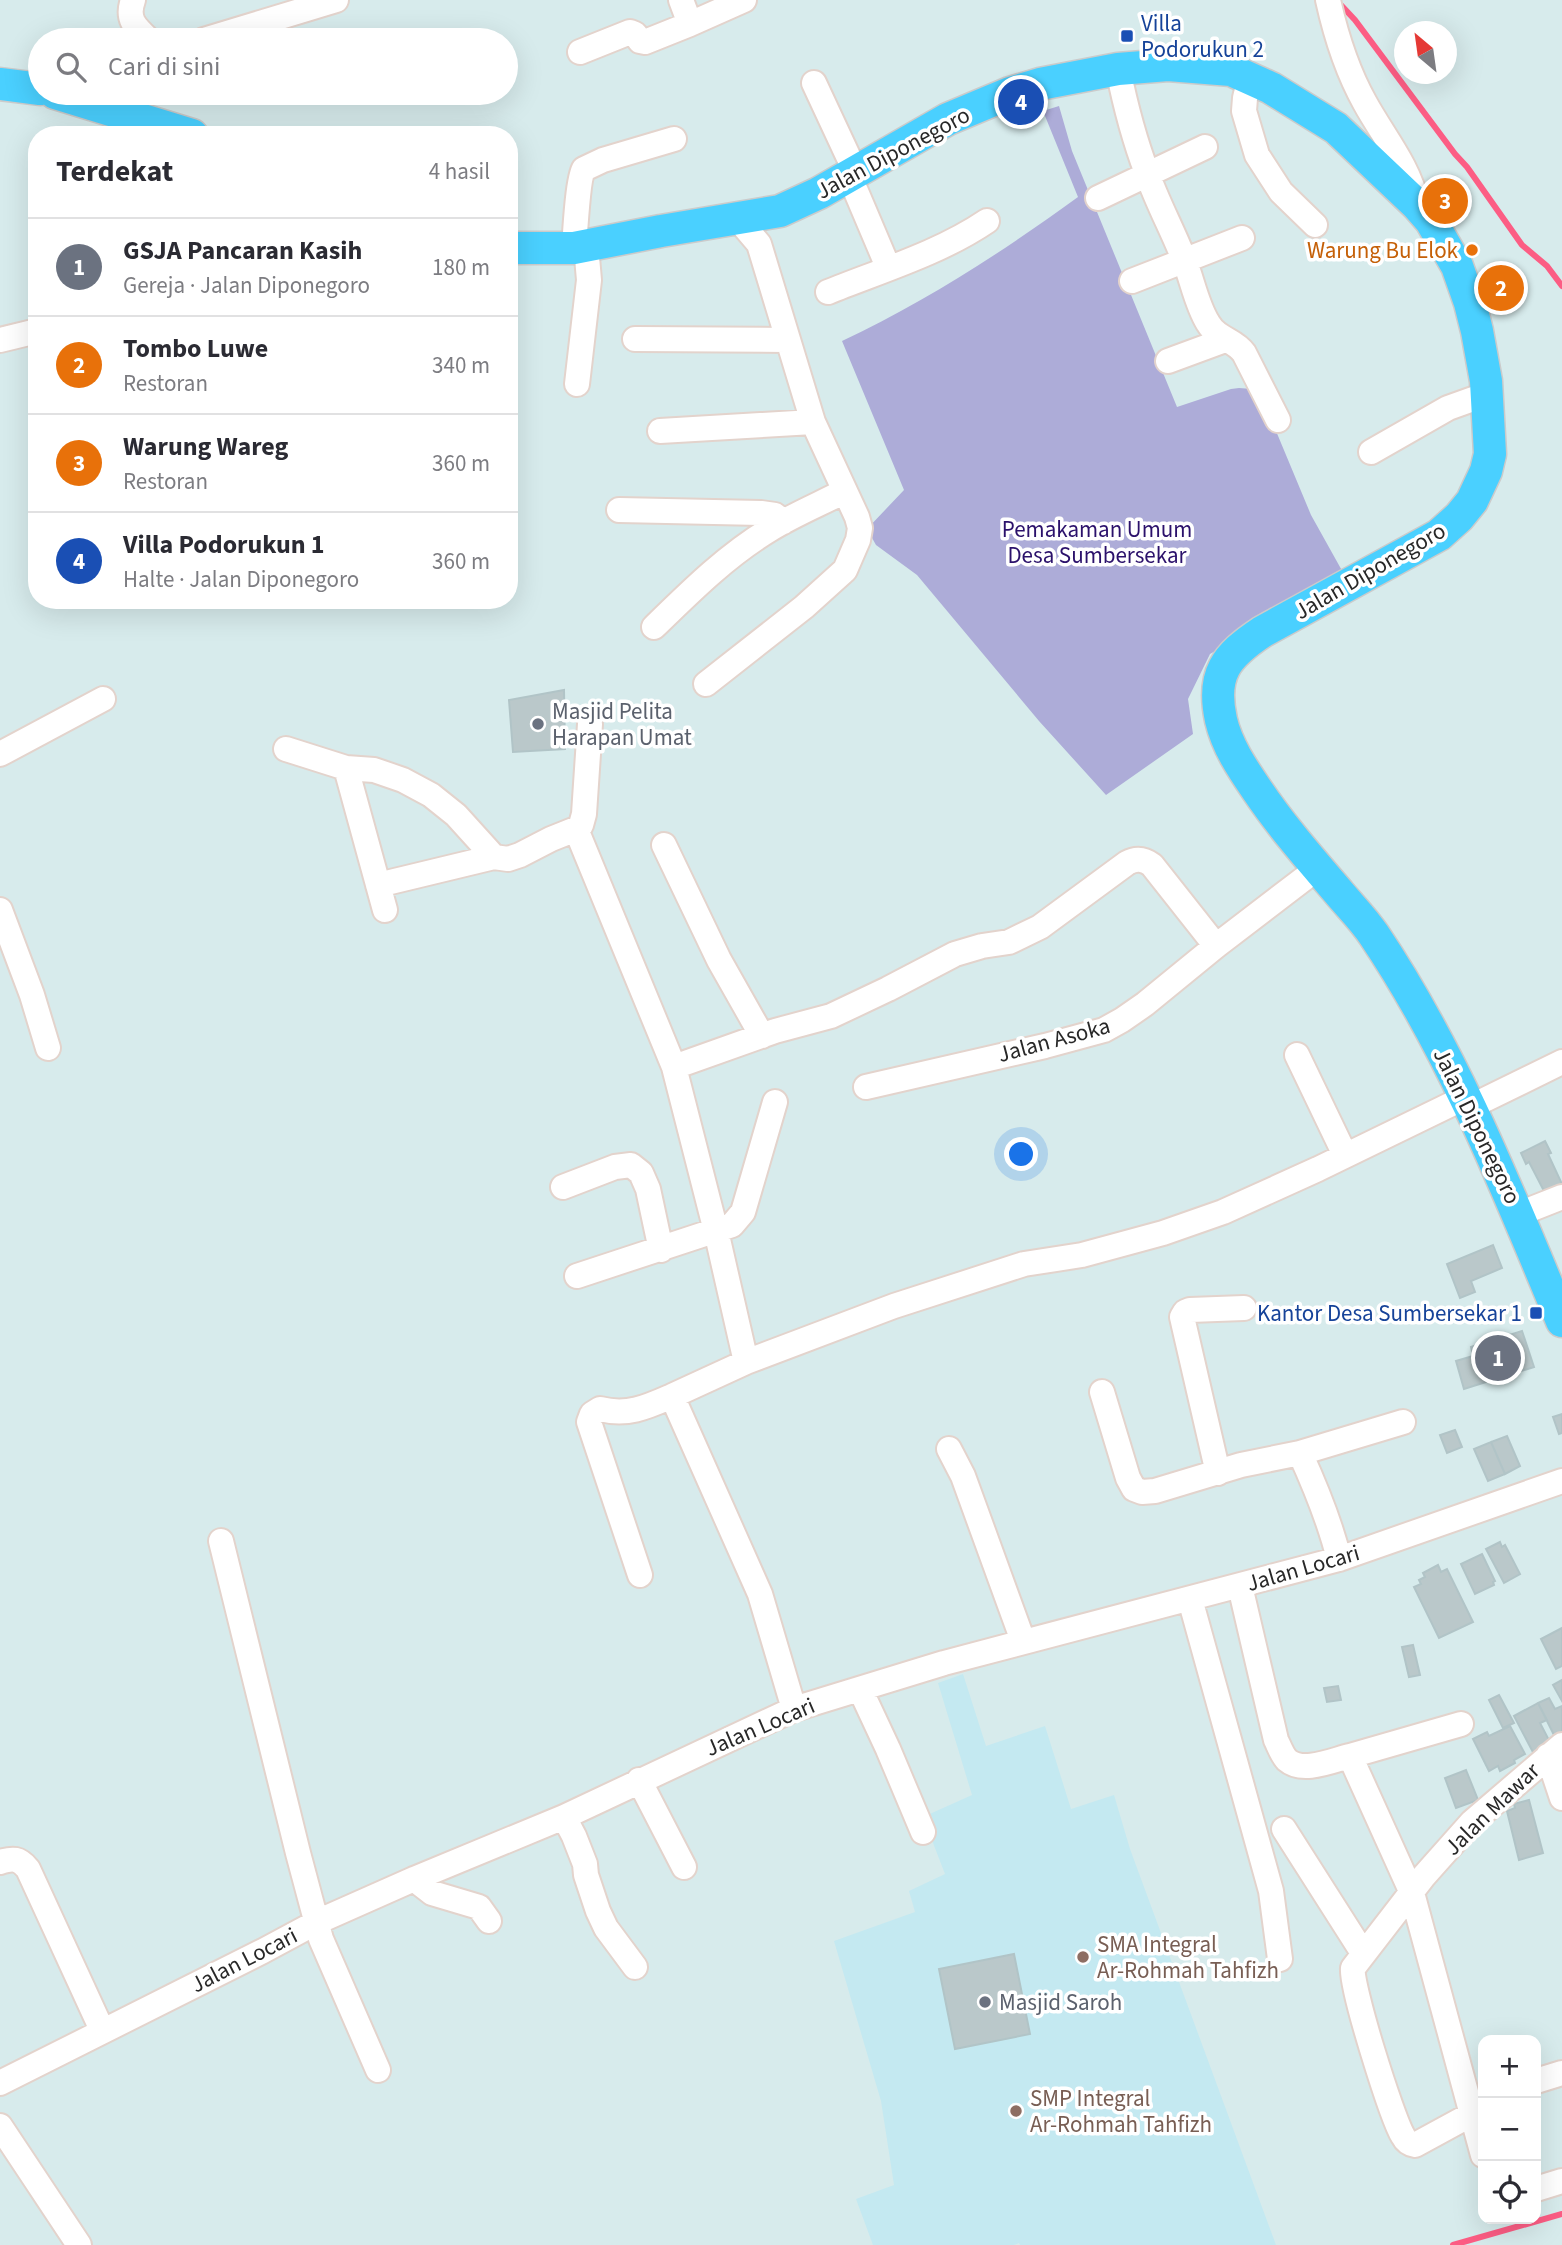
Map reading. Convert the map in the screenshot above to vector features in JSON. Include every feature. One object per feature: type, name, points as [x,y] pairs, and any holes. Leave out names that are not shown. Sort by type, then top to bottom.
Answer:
[{"type":"main road","name":"Jalan Diponegoro","points":[[518,248],[580,247],[780,211],[820,193],[948,119],[1010,93],[1040,84],[1118,69],[1168,65],[1231,69],[1250,77],[1336,128],[1417,205],[1431,221],[1449,251],[1463,282],[1477,331],[1487,394],[1490,454],[1480,487],[1459,517],[1439,535],[1262,632],[1231,655],[1217,689],[1227,742],[1242,768],[1274,815],[1373,933],[1422,1014],[1519,1214],[1562,1321]]},
{"type":"main road","points":[[0,84],[28,88]]},
{"type":"main road","points":[[109,105],[129,126]]},
{"type":"street","points":[[133,0],[130,15],[137,28]]},
{"type":"street","points":[[244,28],[336,0]]},
{"type":"street","points":[[681,0],[690,23]]},
{"type":"street","points":[[580,52],[630,32],[645,42],[744,0]]},
{"type":"street","points":[[1328,0],[1335,31],[1353,76],[1364,101],[1401,161],[1417,205]]},
{"type":"street","points":[[1118,69],[1124,101],[1147,174],[1207,321],[1225,340],[1238,345],[1244,353],[1279,420]]},
{"type":"street","points":[[1250,77],[1244,111],[1257,155],[1281,192],[1315,225]]},
{"type":"street","points":[[814,83],[888,267]]},
{"type":"street","points":[[577,384],[589,280],[580,247],[579,180],[584,169],[596,163],[674,139]]},
{"type":"street","points":[[1098,198],[1205,147]]},
{"type":"street","points":[[759,244],[780,211]]},
{"type":"street","points":[[706,684],[804,607],[845,570],[853,556],[860,528],[813,422],[759,244],[742,224],[733,218]]},
{"type":"street","points":[[828,292],[950,242],[987,221]]},
{"type":"street","points":[[1132,281],[1242,238]]},
{"type":"street","points":[[0,341],[28,333]]},
{"type":"street","points":[[635,339],[786,340]]},
{"type":"street","points":[[1168,361],[1225,340]]},
{"type":"street","points":[[1371,452],[1448,408],[1487,394]]},
{"type":"street","points":[[660,431],[813,422]]},
{"type":"street","points":[[654,627],[725,560],[783,522],[845,491]]},
{"type":"street","points":[[619,510],[761,513],[775,515],[783,522]]},
{"type":"street","points":[[0,754],[103,699]]},
{"type":"street","points":[[378,885],[494,858],[508,859],[576,829],[584,814],[590,724]]},
{"type":"street","points":[[286,749],[346,768],[374,770],[403,780],[431,795],[456,815],[494,858]]},
{"type":"street","points":[[346,768],[385,910]]},
{"type":"street","points":[[576,829],[674,1068],[746,1362]]},
{"type":"street","points":[[663,845],[719,960],[762,1036]]},
{"type":"street","points":[[674,1068],[762,1036],[831,1016],[955,954],[1009,942],[1040,927],[1136,859],[1152,865],[1216,946]]},
{"type":"street","name":"Jalan Asoka","points":[[866,1087],[1104,1030],[1145,1004],[1318,868]]},
{"type":"street","points":[[0,910],[33,995],[48,1048]]},
{"type":"street","points":[[1297,1055],[1345,1155]]},
{"type":"street","points":[[640,1575],[589,1422],[592,1414],[600,1409],[637,1411],[746,1362],[894,1306],[1024,1264],[1082,1255],[1163,1233],[1223,1212],[1345,1155],[1562,1062]]},
{"type":"street","points":[[577,1276],[733,1225],[743,1212],[775,1102]]},
{"type":"street","points":[[563,1187],[615,1167],[631,1166],[642,1173],[661,1250]]},
{"type":"street","points":[[1519,1214],[1562,1197]]},
{"type":"street","points":[[1219,1473],[1182,1317],[1190,1310],[1244,1308]]},
{"type":"street","points":[[1102,1392],[1128,1478],[1134,1489],[1142,1492],[1156,1491],[1241,1465],[1300,1454],[1403,1422]]},
{"type":"street","points":[[672,1396],[760,1594],[794,1709]]},
{"type":"street","points":[[949,1448],[962,1476],[1023,1642]]},
{"type":"street","points":[[1300,1454],[1331,1526],[1339,1559]]},
{"type":"street","name":"Jalan Locari","points":[[0,2083],[317,1922],[564,1817],[794,1709],[944,1662],[1240,1587],[1339,1559],[1562,1481]]},
{"type":"street","points":[[221,1541],[324,1947],[378,2070]]},
{"type":"street","points":[[1240,1587],[1276,1740],[1287,1760],[1297,1766],[1312,1765],[1461,1724]]},
{"type":"street","points":[[1190,1599],[1271,1891],[1280,1959]]},
{"type":"street","points":[[860,1689],[923,1832]]},
{"type":"street","points":[[1555,1750],[1562,1798]]},
{"type":"street","name":"Jalan Mawar","points":[[1363,1953],[1472,1822],[1555,1750]]},
{"type":"street","points":[[1284,1829],[1363,1953],[1353,1968],[1353,1980],[1401,2134],[1409,2144],[1415,2145],[1478,2110],[1418,1884],[1350,1756]]},
{"type":"street","points":[[639,1780],[684,1867]]},
{"type":"street","points":[[564,1817],[585,1864],[598,1911],[606,1927],[635,1967]]},
{"type":"street","points":[[0,1862],[12,1858],[22,1861],[28,1869],[102,2030]]},
{"type":"street","points":[[414,1879],[432,1893],[480,1907],[489,1921]]},
{"type":"street","points":[[1541,2079],[1562,2073]]},
{"type":"street","points":[[0,2126],[79,2245]]},
{"type":"street","points":[[1541,2187],[1562,2181]]},
{"type":"shaded area","points":[[963,1674],[986,1746],[1045,1726],[1071,1809],[1114,1795],[1130,1849],[1276,2245],[873,2245],[856,2199],[894,2185],[881,2101],[834,1941],[915,1912],[909,1891],[945,1874],[923,1817],[972,1795],[938,1683]]},
{"type":"green space","name":"Pemakaman Umum Desa Sumbersekar","points":[[1059,106],[1072,151],[1177,407],[1231,389],[1252,389],[1276,431],[1311,515],[1345,576],[1210,654],[1188,699],[1193,734],[1106,795],[1039,721],[917,575],[876,545],[867,529],[904,490],[842,341],[963,275],[1078,197],[1043,111]]},
{"type":"building","name":"Masjid Pelita Harapan Umat","points":[[564,690],[565,749],[513,752],[509,700]]},
{"type":"building","points":[[1545,1141],[1562,1184],[1545,1193],[1529,1162],[1526,1164],[1521,1153]]},
{"type":"building","points":[[1493,1245],[1502,1268],[1471,1281],[1475,1292],[1460,1298],[1447,1264]]},
{"type":"building","points":[[1522,1331],[1534,1367],[1464,1389],[1456,1361],[1473,1356],[1471,1347]]},
{"type":"building","points":[[1562,1414],[1562,1433],[1559,1434],[1553,1417]]},
{"type":"building","points":[[1455,1430],[1462,1447],[1447,1453],[1440,1435]]},
{"type":"building","points":[[1507,1436],[1520,1466],[1505,1474],[1491,1442]]},
{"type":"building","points":[[1491,1442],[1505,1474],[1488,1481],[1474,1449]]},
{"type":"building","points":[[1500,1542],[1502,1547],[1505,1545],[1520,1574],[1504,1583],[1486,1549]]},
{"type":"building","points":[[1482,1554],[1495,1581],[1494,1585],[1475,1594],[1461,1564]]},
{"type":"building","points":[[1438,1565],[1441,1572],[1447,1569],[1473,1622],[1439,1638],[1414,1587],[1421,1584],[1419,1580],[1425,1577],[1423,1573]]},
{"type":"building","points":[[1562,1628],[1562,1666],[1556,1669],[1541,1639]]},
{"type":"building","points":[[1413,1645],[1420,1675],[1409,1677],[1402,1647]]},
{"type":"building","points":[[1562,1680],[1562,1701],[1553,1685]]},
{"type":"building","points":[[1338,1686],[1341,1700],[1327,1702],[1324,1688]]},
{"type":"building","points":[[1499,1695],[1514,1723],[1503,1728],[1489,1700]]},
{"type":"building","points":[[1549,1698],[1555,1709],[1562,1706],[1562,1738],[1557,1741],[1538,1703]]},
{"type":"building","points":[[1538,1703],[1547,1720],[1540,1723],[1551,1744],[1534,1754],[1514,1716]]},
{"type":"building","points":[[1510,1726],[1525,1754],[1500,1771],[1498,1766],[1489,1771],[1473,1739],[1487,1732],[1489,1736]]},
{"type":"building","points":[[1466,1770],[1478,1800],[1456,1808],[1445,1778]]},
{"type":"building","points":[[1529,1800],[1543,1853],[1519,1860],[1507,1811],[1515,1808],[1514,1804]]},
{"type":"building","name":"Masjid Saroh","points":[[1014,1954],[1030,2034],[955,2049],[939,1969]]},
{"type":"waterway","points":[[1340,4],[1467,167],[1522,245],[1547,266],[1562,286]]},
{"type":"waterway","points":[[1453,2245],[1562,2214]]},
{"type":"place","name":"Villa Podorukun 2","points":[[1127,36]]},
{"type":"place","name":"Villa Podorukun 1","points":[[1021,102]]},
{"type":"place","name":"Warung Wareg","points":[[1445,201]]},
{"type":"place","name":"Warung Bu Elok","points":[[1472,250]]},
{"type":"place","name":"Tombo Luwe","points":[[1501,288]]},
{"type":"place","name":"Masjid Pelita Harapan Umat","points":[[538,724]]},
{"type":"place","name":"Kantor Desa Sumbersekar 1","points":[[1536,1313]]},
{"type":"place","name":"GSJA Pancaran Kasih","points":[[1498,1358]]},
{"type":"place","name":"SMA Integral Ar-Rohmah Tahfizh","points":[[1083,1957]]},
{"type":"place","name":"Masjid Saroh","points":[[985,2002]]},
{"type":"place","name":"SMP Integral Ar-Rohmah Tahfizh","points":[[1016,2111]]}]
